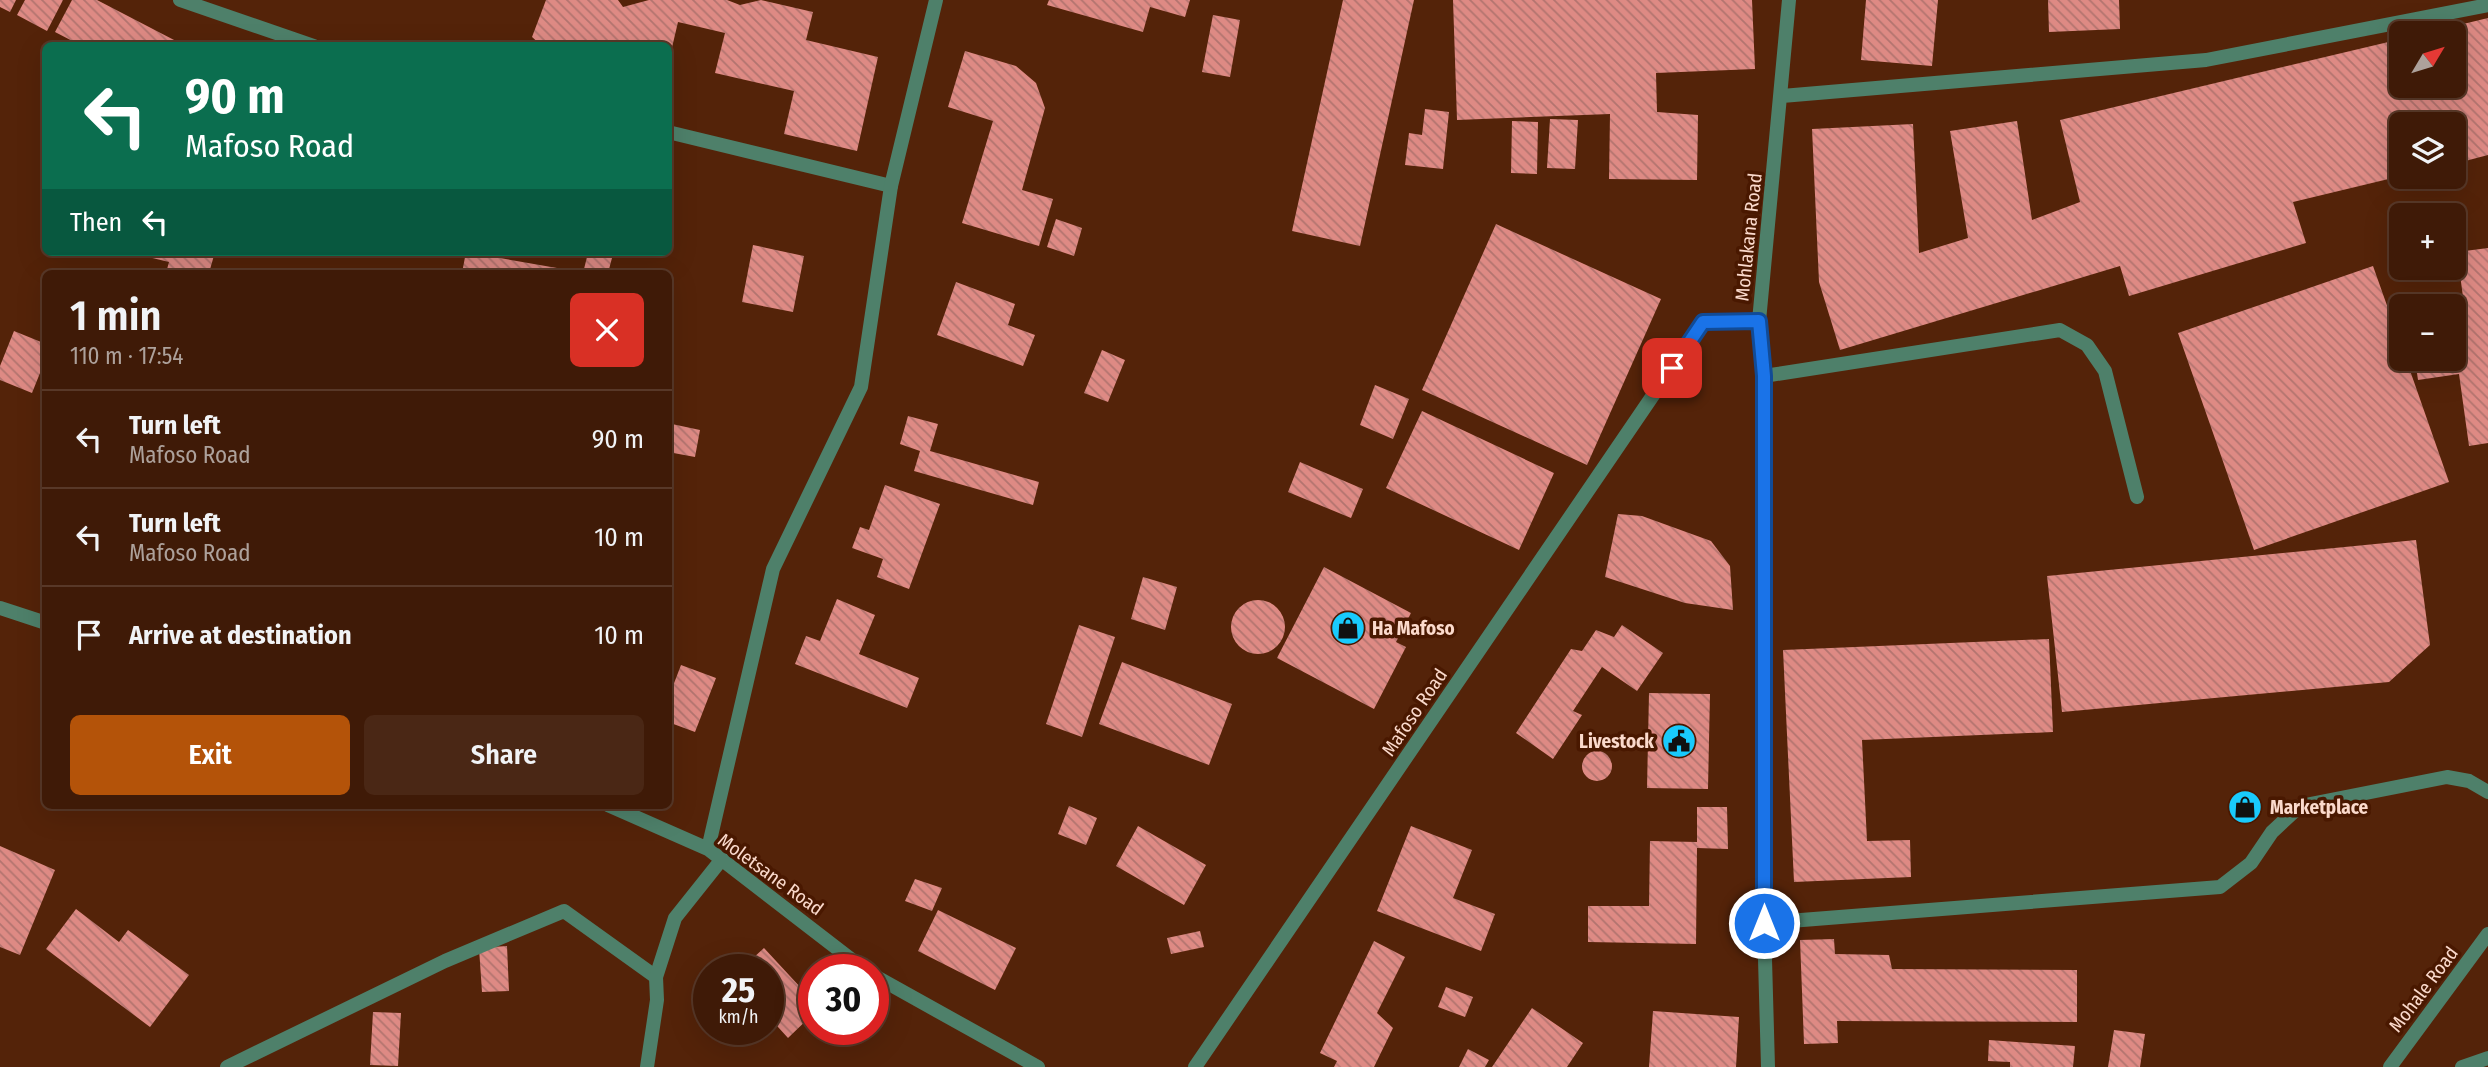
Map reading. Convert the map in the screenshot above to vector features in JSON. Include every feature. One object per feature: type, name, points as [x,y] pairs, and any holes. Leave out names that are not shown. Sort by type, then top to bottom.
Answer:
[{"type":"street","points":[[180,0],[302,42]]},
{"type":"street","points":[[708,849],[774,569],[861,387],[891,186],[936,0]]},
{"type":"street","name":"Mohlakana Road","points":[[1768,1067],[1764,923],[1764,376],[1759,321],[1789,0]]},
{"type":"street","points":[[1782,96],[2206,60],[2488,5]]},
{"type":"street","points":[[672,133],[891,186]]},
{"type":"street","name":"Mafoso Road","points":[[1195,1067],[1703,322],[1759,321]]},
{"type":"street","points":[[1764,376],[2060,330],[2087,345],[2105,371],[2137,497]]},
{"type":"street","points":[[0,608],[42,622]]},
{"type":"street","points":[[1764,923],[2220,887],[2251,863],[2272,832],[2300,806],[2447,777],[2469,781],[2488,792]]},
{"type":"street","name":"Moletsane Road","points":[[617,809],[708,849],[844,954]]},
{"type":"street","points":[[647,1067],[657,1000],[656,977],[675,918],[722,859]]},
{"type":"street","points":[[227,1067],[445,961],[564,911],[656,977]]},
{"type":"street","name":"Mohale Road","points":[[2390,1067],[2488,934]]},
{"type":"street","points":[[889,984],[1038,1067]]},
{"type":"street","points":[[2462,1067],[2488,1058]]},
{"type":"building","points":[[0,0],[16,0],[10,12],[0,7]]},
{"type":"building","points":[[25,0],[63,0],[47,31],[17,15]]},
{"type":"building","points":[[72,0],[97,0],[176,41],[74,42],[55,32]]},
{"type":"building","points":[[546,0],[618,0],[623,7],[649,0],[727,0],[740,5],[761,0],[813,12],[806,40],[878,57],[857,151],[784,134],[794,91],[715,73],[725,33],[678,22],[672,48],[672,42],[538,42],[532,37]]},
{"type":"building","points":[[1049,0],[1190,0],[1185,17],[1150,7],[1143,32],[1047,5]]},
{"type":"building","points":[[1343,0],[1414,0],[1360,246],[1292,231]]},
{"type":"building","points":[[1453,0],[1752,0],[1755,69],[1656,73],[1657,112],[1698,115],[1697,180],[1609,179],[1610,114],[1457,120]]},
{"type":"building","points":[[1866,0],[1938,0],[1932,66],[1861,60]]},
{"type":"building","points":[[2048,0],[2119,0],[2120,29],[2049,32]]},
{"type":"building","points":[[1213,15],[1240,20],[1230,77],[1202,72]]},
{"type":"building","points":[[2488,18],[2488,155],[2466,161],[2466,112],[2389,112],[2389,179],[2293,202],[2306,243],[2129,296],[2120,266],[1840,350],[1819,282],[1812,129],[1913,124],[1919,253],[1968,238],[1950,131],[2017,121],[2032,220],[2080,202],[2060,120],[2389,42],[2389,98],[2466,98],[2466,23]]},
{"type":"building","points":[[965,51],[1016,66],[1036,83],[1045,108],[1022,190],[1053,199],[1039,246],[962,223],[993,121],[948,107]]},
{"type":"building","points":[[1425,109],[1449,112],[1443,169],[1405,165],[1409,133],[1422,135]]},
{"type":"building","points":[[1550,119],[1578,120],[1575,169],[1547,168]]},
{"type":"building","points":[[1512,121],[1538,122],[1537,174],[1511,173]]},
{"type":"building","points":[[1056,219],[1082,228],[1074,256],[1047,247]]},
{"type":"building","points":[[1496,224],[1661,299],[1587,465],[1422,390]]},
{"type":"building","points":[[753,245],[804,256],[793,312],[742,302]]},
{"type":"building","points":[[2488,248],[2488,443],[2469,446],[2459,374],[2418,380],[2417,371],[2466,371],[2466,294],[2463,294],[2461,280],[2466,280],[2466,251]]},
{"type":"building","points":[[214,256],[210,270],[167,270],[169,262],[148,257]]},
{"type":"building","points":[[465,256],[500,256],[557,268],[557,270],[463,270]]},
{"type":"building","points":[[587,256],[612,258],[609,270],[584,270]]},
{"type":"building","points":[[2373,266],[2389,311],[2389,371],[2410,371],[2449,482],[2254,550],[2178,333]]},
{"type":"building","points":[[956,282],[1015,304],[1008,325],[1035,335],[1023,366],[937,335]]},
{"type":"building","points":[[14,331],[42,342],[42,368],[32,393],[0,380],[0,366]]},
{"type":"building","points":[[1102,350],[1125,360],[1108,402],[1084,393]]},
{"type":"building","points":[[1375,385],[1409,399],[1393,439],[1360,425]]},
{"type":"building","points":[[1422,411],[1554,473],[1519,550],[1386,488]]},
{"type":"building","points":[[908,416],[938,424],[930,451],[1039,482],[1033,505],[914,471],[920,451],[900,444]]},
{"type":"building","points":[[672,424],[700,430],[695,457],[672,453]]},
{"type":"building","points":[[1300,462],[1363,489],[1351,518],[1288,492]]},
{"type":"building","points":[[885,485],[940,504],[909,589],[877,577],[883,559],[852,548],[860,527],[869,530]]},
{"type":"building","points":[[1618,514],[1642,516],[1711,541],[1730,566],[1733,610],[1685,603],[1605,577]]},
{"type":"building","points":[[2416,540],[2430,645],[2389,682],[2062,712],[2047,576]]},
{"type":"building","name":"Ha Mafoso","points":[[1324,567],[1411,613],[1396,642],[1406,647],[1374,709],[1277,658]]},
{"type":"building","points":[[1143,577],[1177,587],[1165,630],[1131,619]]},
{"type":"building","points":[[837,599],[875,615],[859,654],[919,678],[907,708],[795,664],[806,636],[820,641]]},
{"type":"building","points":[[1263,600],[1273,604],[1281,612],[1285,627],[1281,642],[1273,650],[1253,654],[1243,650],[1235,642],[1231,622],[1235,612],[1243,604]]},
{"type":"building","points":[[1079,625],[1115,637],[1082,737],[1046,724]]},
{"type":"building","points":[[1622,625],[1663,653],[1637,691],[1602,667],[1573,711],[1582,715],[1553,759],[1516,733],[1571,649],[1582,651],[1596,630],[1614,637]]},
{"type":"building","points":[[2049,639],[2053,732],[1862,740],[1867,841],[1910,840],[1911,877],[1794,882],[1783,650]]},
{"type":"building","points":[[1122,662],[1232,704],[1209,765],[1099,724]]},
{"type":"building","points":[[681,665],[716,678],[695,732],[672,723],[672,689]]},
{"type":"building","name":"Livestock","points":[[1649,693],[1710,694],[1708,789],[1647,788]]},
{"type":"building","points":[[1597,751],[1603,752],[1611,760],[1611,772],[1603,780],[1597,781],[1591,780],[1583,772],[1582,766],[1583,760],[1591,752]]},
{"type":"building","points":[[1069,806],[1097,818],[1086,845],[1058,834]]},
{"type":"building","points":[[1697,807],[1727,807],[1728,849],[1697,848],[1696,944],[1588,942],[1588,906],[1649,906],[1650,841],[1697,842]]},
{"type":"building","points":[[1138,826],[1206,865],[1184,905],[1116,866]]},
{"type":"building","points":[[1411,826],[1472,850],[1453,898],[1495,914],[1481,951],[1377,911]]},
{"type":"building","points":[[0,846],[55,870],[20,955],[0,947]]},
{"type":"building","points":[[915,879],[942,888],[932,911],[905,901]]},
{"type":"building","points":[[76,909],[119,942],[128,930],[189,975],[150,1027],[46,949]]},
{"type":"building","points":[[938,910],[1016,948],[995,990],[918,951]]},
{"type":"building","points":[[1200,931],[1204,947],[1171,954],[1167,938]]},
{"type":"building","points":[[1834,939],[1835,954],[1889,955],[1892,969],[2077,970],[2077,1022],[1837,1021],[1838,1043],[1804,1044],[1800,940]]},
{"type":"building","points":[[1374,941],[1405,957],[1377,1013],[1393,1028],[1374,1067],[1334,1067],[1337,1061],[1320,1053]]},
{"type":"building","points":[[507,946],[509,991],[482,992],[479,948]]},
{"type":"building","points":[[764,948],[770,954],[757,954]]},
{"type":"building","points":[[784,970],[798,985],[798,1028],[788,1038],[784,1034]]},
{"type":"building","points":[[1446,987],[1473,997],[1465,1017],[1438,1007]]},
{"type":"building","points":[[1532,1008],[1583,1043],[1567,1067],[1492,1067]]},
{"type":"building","points":[[1653,1011],[1739,1017],[1736,1067],[1649,1067]]},
{"type":"building","points":[[373,1012],[401,1013],[398,1066],[370,1065]]},
{"type":"building","points":[[2114,1030],[2145,1034],[2140,1067],[2108,1067]]},
{"type":"building","points":[[1989,1040],[2075,1046],[2073,1067],[2010,1067],[2010,1062],[1988,1061]]},
{"type":"building","points":[[1468,1049],[1489,1060],[1485,1067],[1459,1067]]},
{"type":"place","name":"Ha Mafoso","points":[[1348,628]]},
{"type":"place","name":"Livestock","points":[[1679,741]]},
{"type":"place","name":"Marketplace","points":[[2245,807]]},
{"type":"route","points":[[1672,368],[1703,322],[1759,321],[1764,376],[1764,923]]}]
